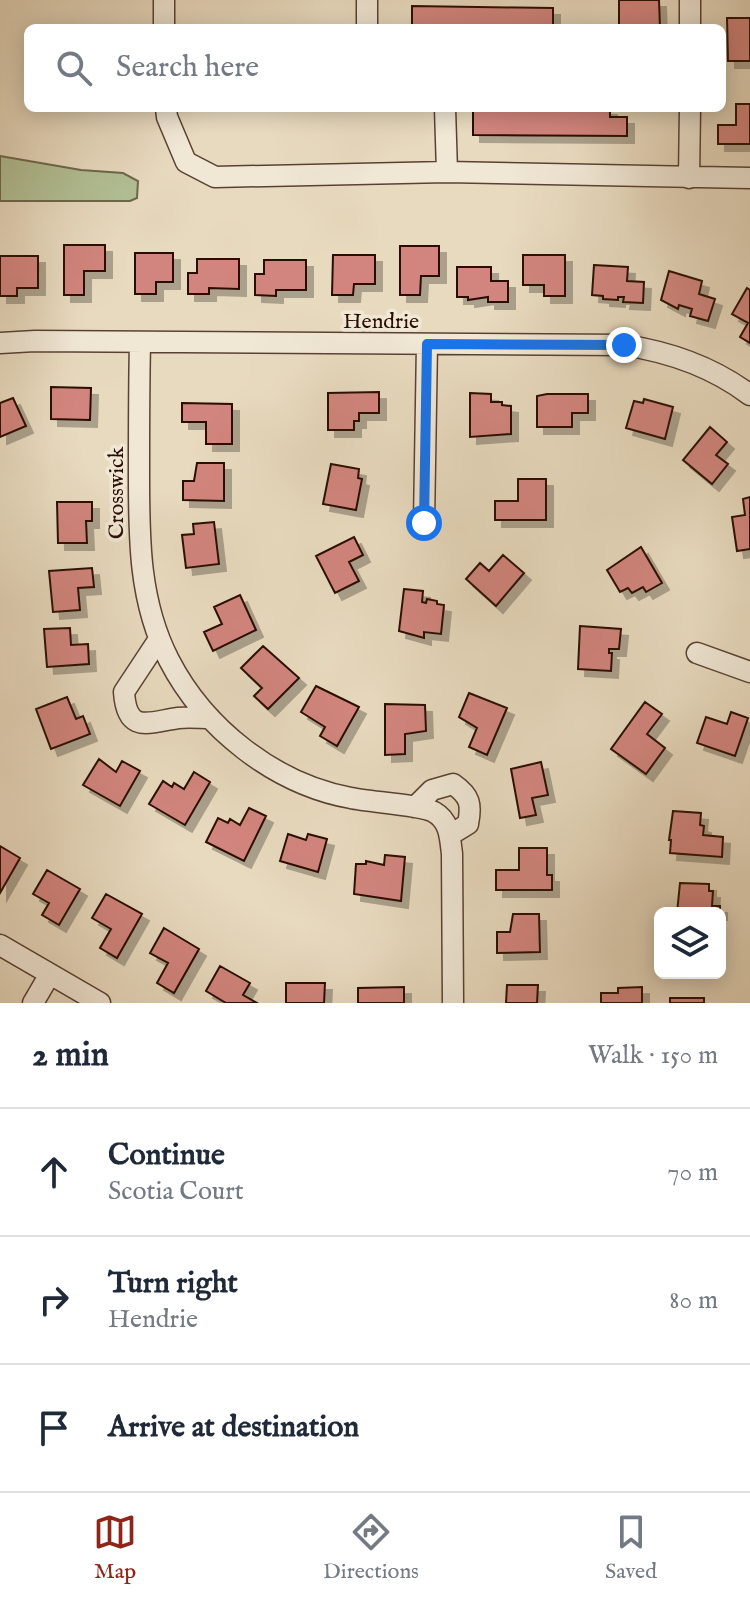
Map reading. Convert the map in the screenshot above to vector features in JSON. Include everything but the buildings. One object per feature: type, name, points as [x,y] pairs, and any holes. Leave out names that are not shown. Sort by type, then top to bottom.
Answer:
[{"type":"street","points":[[164,0],[164,24]]},
{"type":"street","points":[[367,0],[367,24]]},
{"type":"street","points":[[690,0],[690,24]]},
{"type":"street","points":[[166,112],[186,162],[215,177],[447,172],[750,178]]},
{"type":"street","points":[[445,112],[447,172]]},
{"type":"street","points":[[689,178],[690,112]]},
{"type":"street","name":"Hendrie","points":[[0,343],[602,344],[645,348],[672,355],[705,368],[750,395]]},
{"type":"street","name":"Crosswick","points":[[140,343],[139,542],[142,574],[159,639],[180,679],[210,718],[250,753],[301,782],[343,797],[433,811],[445,821],[450,835]]},
{"type":"street","points":[[424,523],[427,344]]},
{"type":"street","points":[[159,639],[124,692],[129,714],[136,722],[146,725],[178,718],[210,718]]},
{"type":"street","points":[[697,653],[750,672]]},
{"type":"street","points":[[415,807],[432,790],[453,784],[467,794],[472,808],[468,824],[450,835],[453,1003]]},
{"type":"street","points":[[0,945],[100,1003]]},
{"type":"street","points":[[33,1003],[50,974]]},
{"type":"green space","points":[[0,156],[81,170],[123,173],[138,181],[137,198],[130,201],[0,201]]},
{"type":"route","points":[[424,523],[427,344],[624,345]]}]
